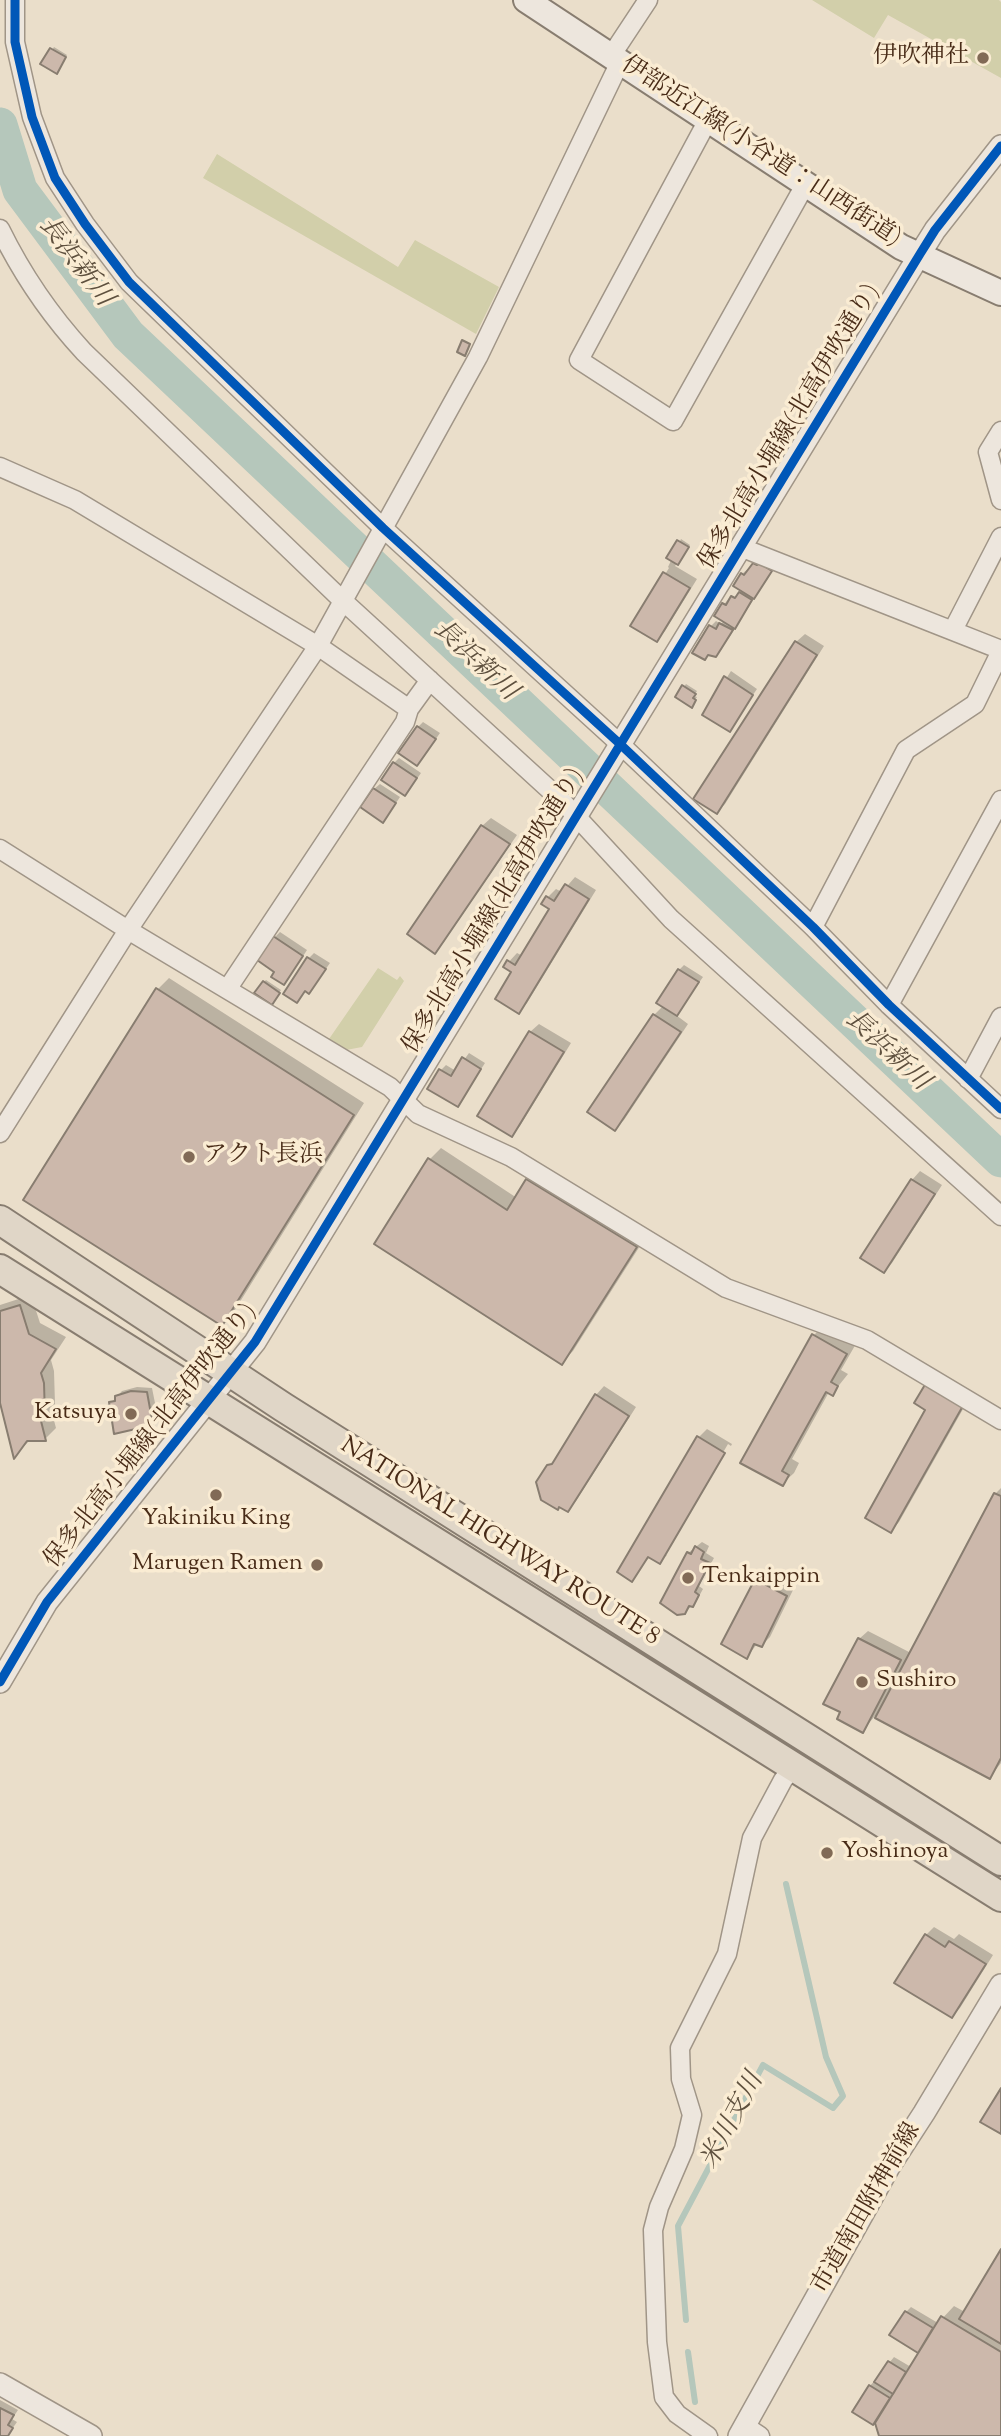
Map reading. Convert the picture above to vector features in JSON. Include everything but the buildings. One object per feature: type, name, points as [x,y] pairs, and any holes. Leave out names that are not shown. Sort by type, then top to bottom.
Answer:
[{"type":"highway","name":"NATIONAL HIGHWAY ROUTE 8","points":[[0,1220],[283,1407],[1001,1861]]},
{"type":"highway","name":"NATIONAL HIGHWAY ROUTE 8","points":[[0,1269],[1001,1897]]},
{"type":"main road","name":"伊部近江線(小谷道：山西街道)","points":[[527,0],[901,247],[1001,293]]},
{"type":"street","points":[[15,0],[15,42],[32,117],[55,178],[85,224],[129,282],[381,532],[616,750],[813,927],[889,1005],[1001,1109]]},
{"type":"street","points":[[0,1133],[128,930],[318,646],[478,357],[616,59],[648,0]]},
{"type":"street","points":[[708,120],[579,360],[673,421],[805,185]]},
{"type":"street","name":"保多北高小堀線(北高伊吹通り)","points":[[0,1682],[47,1602],[255,1342],[920,254],[935,230],[1001,146]]},
{"type":"street","points":[[0,229],[17,265],[52,318],[84,352],[344,595],[430,680],[562,803],[578,813],[671,919],[1001,1216]]},
{"type":"street","points":[[1001,431],[988,452],[1001,500]]},
{"type":"street","points":[[2,471],[75,500],[318,646],[409,709]]},
{"type":"street","points":[[953,630],[1001,537]]},
{"type":"street","points":[[740,547],[1001,651],[975,704],[906,750],[813,927]]},
{"type":"street","points":[[228,988],[405,722],[409,709],[430,680]]},
{"type":"street","points":[[889,1005],[1001,800]]},
{"type":"street","points":[[0,849],[128,930],[390,1087],[418,1114],[511,1157],[726,1287],[867,1340],[1001,1420]]},
{"type":"street","points":[[968,1079],[1001,1017]]},
{"type":"street","points":[[708,2436],[677,2414],[664,2397],[657,2342],[653,2230],[659,2207],[684,2149],[692,2115],[681,2079],[680,2048],[727,1954],[752,1838],[783,1780],[794,1766]]},
{"type":"street","name":"市道南田附神前線","points":[[748,2433],[889,2167],[1001,1985]]},
{"type":"street","points":[[0,2384],[91,2436]]},
{"type":"shaded area","name":"伊吹神社","points":[[812,0],[999,0],[1001,78],[888,15],[874,38]]},
{"type":"shaded area","points":[[217,154],[398,267],[415,240],[499,287],[476,334],[203,178]]},
{"type":"shaded area","points":[[378,968],[397,980],[400,976],[404,981],[362,1047],[346,1050],[329,1039]]},
{"type":"waterway","name":"長浜新川","points":[[0,125],[20,190],[128,335],[1001,1160]]},
{"type":"waterway","name":"米川支川","points":[[686,2320],[678,2226],[763,2065],[833,2108],[843,2096],[826,2057],[786,1884]]},
{"type":"waterway","name":"米川支川","points":[[688,2352],[695,2402]]},
{"type":"cycle path","points":[[15,0],[15,42],[32,117],[55,178],[85,224],[129,282],[383,528],[620,744],[813,927],[889,1005],[1001,1109]]},
{"type":"cycle path","points":[[0,1682],[47,1602],[255,1342],[920,254],[935,230],[1001,146]]},
{"type":"place","name":"伊吹神社","points":[[983,58]]},
{"type":"place","name":"アクト長浜","points":[[189,1157]]},
{"type":"place","name":"Katsuya","points":[[131,1414]]},
{"type":"place","name":"Yakiniku King","points":[[216,1495]]},
{"type":"place","name":"Marugen Ramen","points":[[317,1565]]},
{"type":"place","name":"Tenkaippin","points":[[688,1578]]},
{"type":"place","name":"Sushiro","points":[[862,1682]]},
{"type":"place","name":"Yoshinoya","points":[[827,1853]]}]
